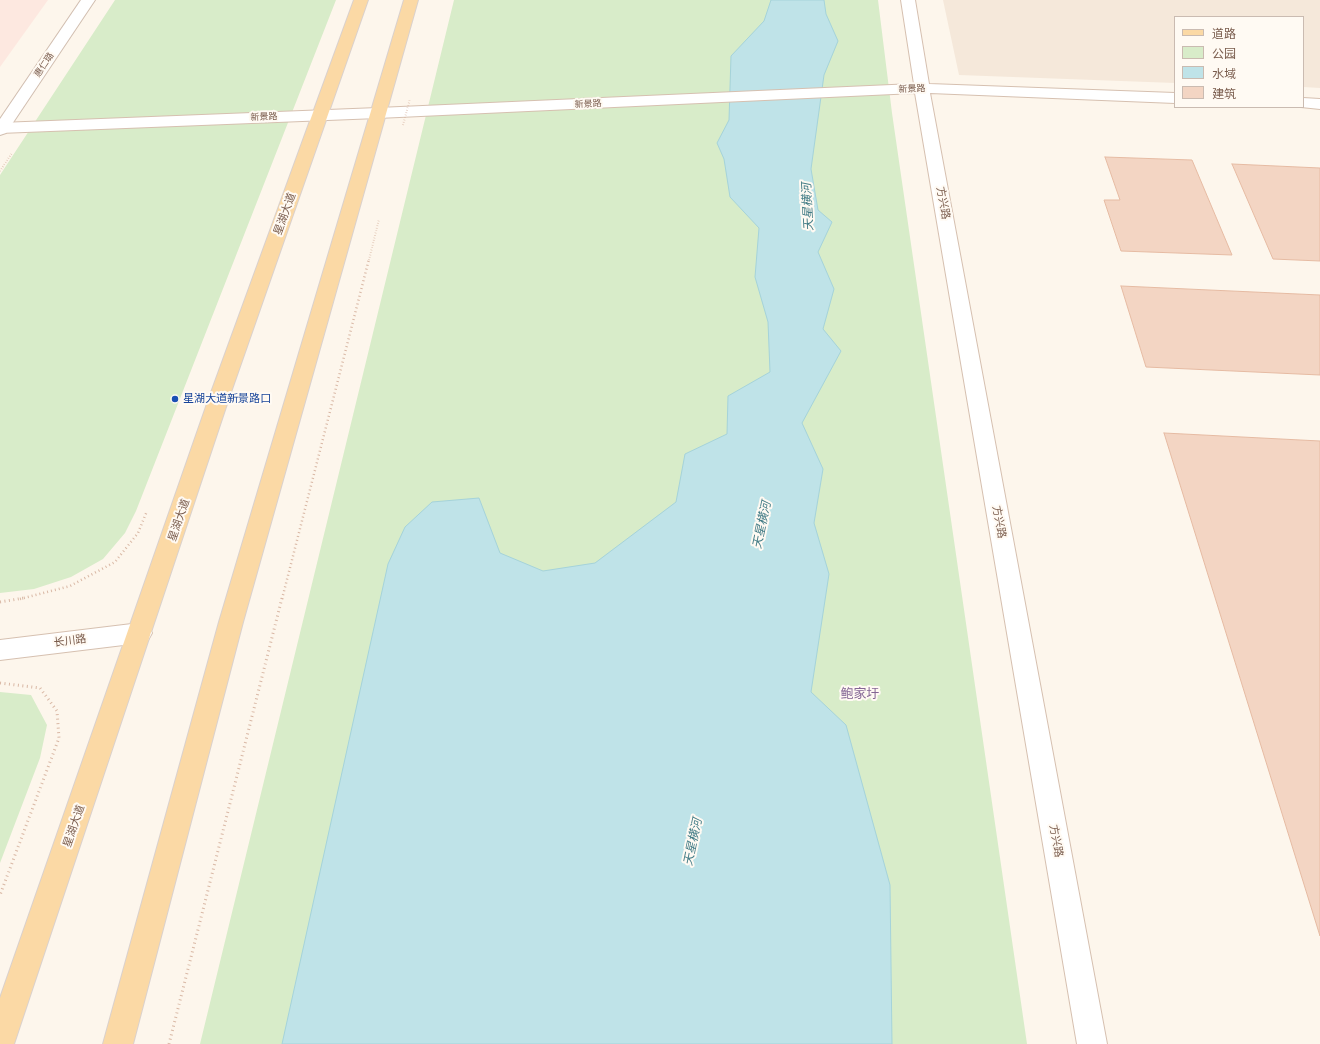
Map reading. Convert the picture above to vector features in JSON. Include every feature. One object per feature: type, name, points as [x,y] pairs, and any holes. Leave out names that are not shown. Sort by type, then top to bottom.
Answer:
[{"type":"main road","name":"星湖大道","points":[[0,1041],[222,391],[361,0]]},
{"type":"main road","points":[[118,1044],[231,622],[411,0]]},
{"type":"street","name":"惠仁璐","points":[[0,129],[88,0]]},
{"type":"street","name":"方兴路","points":[[908,0],[922,88],[1092,1044]]},
{"type":"street","name":"新景路","points":[[0,129],[922,88],[1174,98]]},
{"type":"street","points":[[1304,103],[1320,104]]},
{"type":"street","name":"长川路","points":[[0,650],[140,633]]},
{"type":"path","points":[[401,132],[410,99]]},
{"type":"path","points":[[169,1044],[380,218]]},
{"type":"path","points":[[0,602],[17,600],[70,586],[115,562],[138,533],[147,510]]},
{"type":"path","points":[[0,683],[40,688],[57,711],[59,738],[0,895]]},
{"type":"shaded area","points":[[0,0],[48,0],[0,67]]},
{"type":"shaded area","points":[[943,0],[1320,0],[1320,88],[1304,87],[1304,16],[1174,16],[1174,83],[959,75]]},
{"type":"green space","points":[[115,0],[336,0],[136,511],[125,533],[103,559],[71,577],[34,589],[0,593],[0,175]]},
{"type":"green space","points":[[454,0],[878,0],[892,113],[1027,1044],[200,1044]]},
{"type":"green space","points":[[0,692],[31,695],[47,725],[40,758],[0,863]]},
{"type":"water","name":"天星横河","points":[[771,0],[824,0],[826,14],[838,41],[824,75],[811,169],[818,210],[832,222],[818,252],[834,289],[823,329],[841,351],[802,423],[823,469],[814,523],[829,574],[811,692],[846,725],[890,885],[892,1044],[282,1044],[388,564],[405,527],[432,502],[479,498],[500,553],[543,571],[595,563],[676,502],[685,454],[727,434],[728,396],[770,372],[768,322],[755,277],[759,228],[730,197],[724,159],[717,143],[729,120],[731,56],[764,21]]},
{"type":"building","points":[[1105,157],[1192,160],[1232,255],[1121,251],[1104,200],[1120,200]]},
{"type":"building","points":[[1232,164],[1320,168],[1320,261],[1273,259]]},
{"type":"building","points":[[1121,286],[1320,295],[1320,375],[1146,367]]},
{"type":"building","points":[[1164,433],[1320,441],[1320,936]]},
{"type":"place","name":"星湖大道新景路口","points":[[175,399]]},
{"type":"district","name":"鲍家圩","points":[[860,694]]}]
